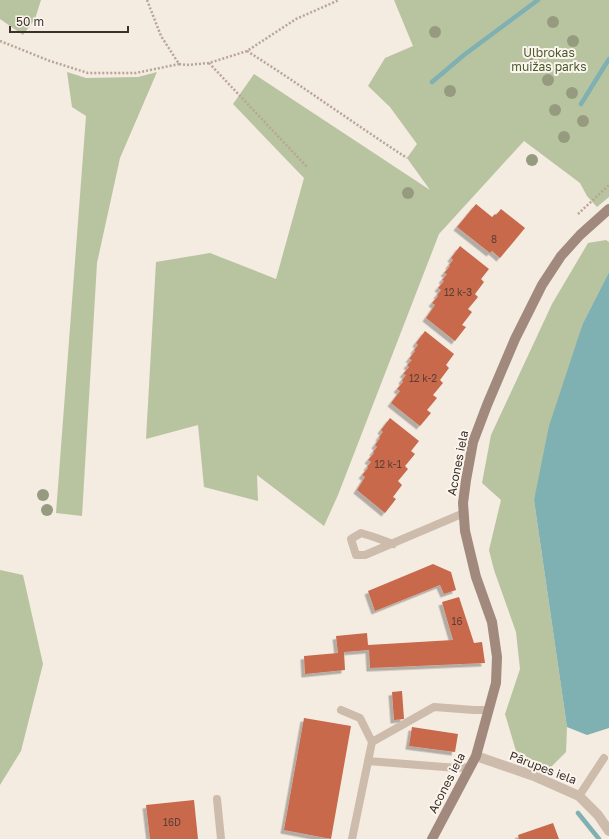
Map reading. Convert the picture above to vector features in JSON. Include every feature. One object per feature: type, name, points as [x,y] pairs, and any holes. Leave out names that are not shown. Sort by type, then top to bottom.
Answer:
[{"type":"street","name":"Acones iela","points":[[432,839],[476,756],[490,710],[496,683],[497,657],[489,613],[476,576],[465,531],[464,503],[466,480],[473,442],[487,404],[515,339],[542,285],[561,256],[580,235],[609,209]]},
{"type":"street","name":"Pārupes iela","points":[[476,756],[534,776],[579,796],[598,815],[609,831]]},
{"type":"lane","points":[[393,544],[464,513]]},
{"type":"lane","points":[[372,742],[434,707],[490,710]]},
{"type":"lane","points":[[341,710],[360,718],[372,742],[352,839]]},
{"type":"lane","points":[[579,796],[604,758]]},
{"type":"lane","points":[[368,761],[457,768],[470,767]]},
{"type":"lane","points":[[218,799],[221,839]]},
{"type":"path","points":[[147,0],[160,36],[179,64]]},
{"type":"path","points":[[0,41],[50,61],[88,73],[136,73],[179,64],[187,66],[209,63],[247,51],[296,19],[339,0]]},
{"type":"path","points":[[247,51],[298,83],[406,158]]},
{"type":"path","points":[[209,63],[308,168]]},
{"type":"path","points":[[578,214],[609,185]]},
{"type":"green space","points":[[0,0],[41,0],[35,19],[23,35],[0,19]]},
{"type":"green space","name":"Ulbrokas muižas parks","points":[[394,0],[609,0],[609,197],[597,207],[587,196],[580,183],[524,141],[439,234],[338,495],[324,526],[257,475],[258,501],[204,487],[198,425],[146,439],[156,262],[210,253],[276,279],[304,178],[233,104],[254,74],[430,190],[407,158],[417,144],[390,107],[368,86],[385,58],[413,46]]},
{"type":"green space","points":[[67,72],[86,78],[138,77],[157,72],[120,158],[97,263],[82,516],[56,513],[86,116],[72,107]]},
{"type":"green space","points":[[606,240],[609,242],[609,272],[583,323],[534,500],[567,727],[566,752],[549,769],[516,751],[505,714],[520,669],[516,632],[494,570],[489,550],[501,500],[482,483],[491,435],[552,304],[588,243]]},
{"type":"green space","points":[[0,570],[23,575],[43,664],[21,751],[0,785]]},
{"type":"water","points":[[609,272],[609,728],[587,735],[567,727],[534,500],[549,426],[583,323]]},
{"type":"building","points":[[476,204],[492,217],[501,209],[525,228],[500,258],[492,251],[490,253],[457,227]]},
{"type":"building","points":[[460,246],[489,269],[481,279],[484,282],[475,294],[478,297],[468,309],[472,312],[462,325],[466,327],[455,341],[426,318],[435,305],[432,303],[441,290],[438,288],[444,281],[442,280],[447,274],[444,273],[453,260],[451,258]]},
{"type":"building","points":[[425,331],[454,354],[446,365],[449,368],[440,380],[443,383],[433,395],[437,398],[427,410],[431,413],[420,426],[391,403],[400,391],[397,389],[403,382],[402,380],[406,375],[403,374],[409,367],[407,365],[412,360],[409,359],[418,345],[416,343]]},
{"type":"building","points":[[390,418],[419,441],[411,451],[415,454],[405,466],[408,469],[398,481],[402,485],[393,497],[396,499],[385,513],[357,490],[365,477],[362,475],[371,462],[368,460],[374,453],[373,452],[377,447],[375,445],[383,432],[381,430]]},
{"type":"building","points":[[433,564],[451,572],[456,590],[444,594],[440,585],[375,611],[368,591]]},
{"type":"building","points":[[459,597],[474,643],[482,642],[485,663],[370,668],[369,650],[344,652],[345,670],[305,674],[304,656],[338,653],[336,636],[367,633],[368,645],[453,640],[442,602]]},
{"type":"building","points":[[402,691],[404,719],[394,720],[392,692]]},
{"type":"building","points":[[304,718],[351,726],[331,839],[284,830]]},
{"type":"building","points":[[412,727],[458,734],[455,752],[409,746]]},
{"type":"building","points":[[194,800],[198,839],[150,839],[146,805]]},
{"type":"building","points":[[553,823],[559,839],[519,839],[518,835]]},
{"type":"waterway","points":[[432,82],[464,55],[538,0]]},
{"type":"waterway","points":[[581,104],[609,59]]},
{"type":"waterway","points":[[578,813],[599,839]]}]
